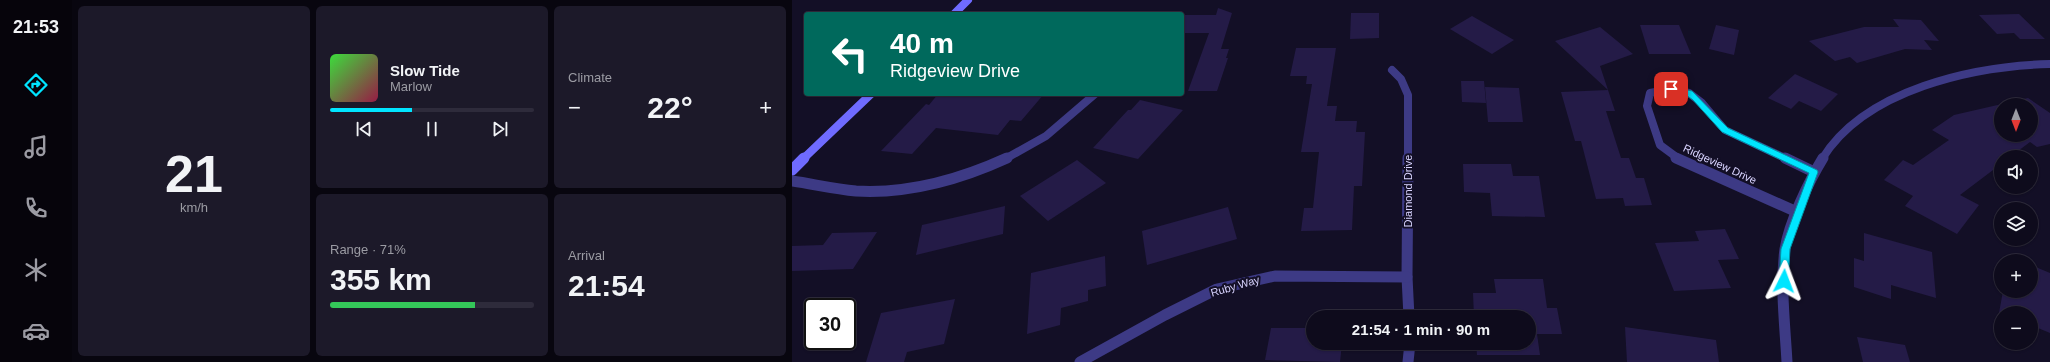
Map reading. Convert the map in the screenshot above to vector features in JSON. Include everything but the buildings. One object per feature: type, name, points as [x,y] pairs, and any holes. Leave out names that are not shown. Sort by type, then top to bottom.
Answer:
[{"type":"street","points":[[956,12],[968,0]]},
{"type":"street","points":[[1787,362],[1783,296],[1786,249],[1797,212],[1814,172],[1827,151],[1849,126],[1905,94],[1949,79],[1993,69],[2050,64]]},
{"type":"street","name":"Diamond Drive","points":[[1392,70],[1401,79],[1408,95],[1408,310]]},
{"type":"street","name":"Ridgeview Drive","points":[[1797,212],[1676,158],[1660,145],[1648,106],[1650,93],[1671,89],[1689,93],[1702,103],[1725,130],[1814,172]]},
{"type":"street","points":[[792,170],[869,96]]},
{"type":"street","points":[[792,181],[864,191],[917,186],[962,176],[1006,158],[1046,136],[1093,96]]},
{"type":"street","name":"Ruby Way","points":[[1080,362],[1165,315],[1217,289],[1275,276],[1407,277]]},
{"type":"street","points":[[1408,362],[1409,350]]},
{"type":"route","points":[[1671,89],[1689,93],[1696,98],[1725,130],[1814,172],[1797,212],[1786,249],[1784,281]]}]
